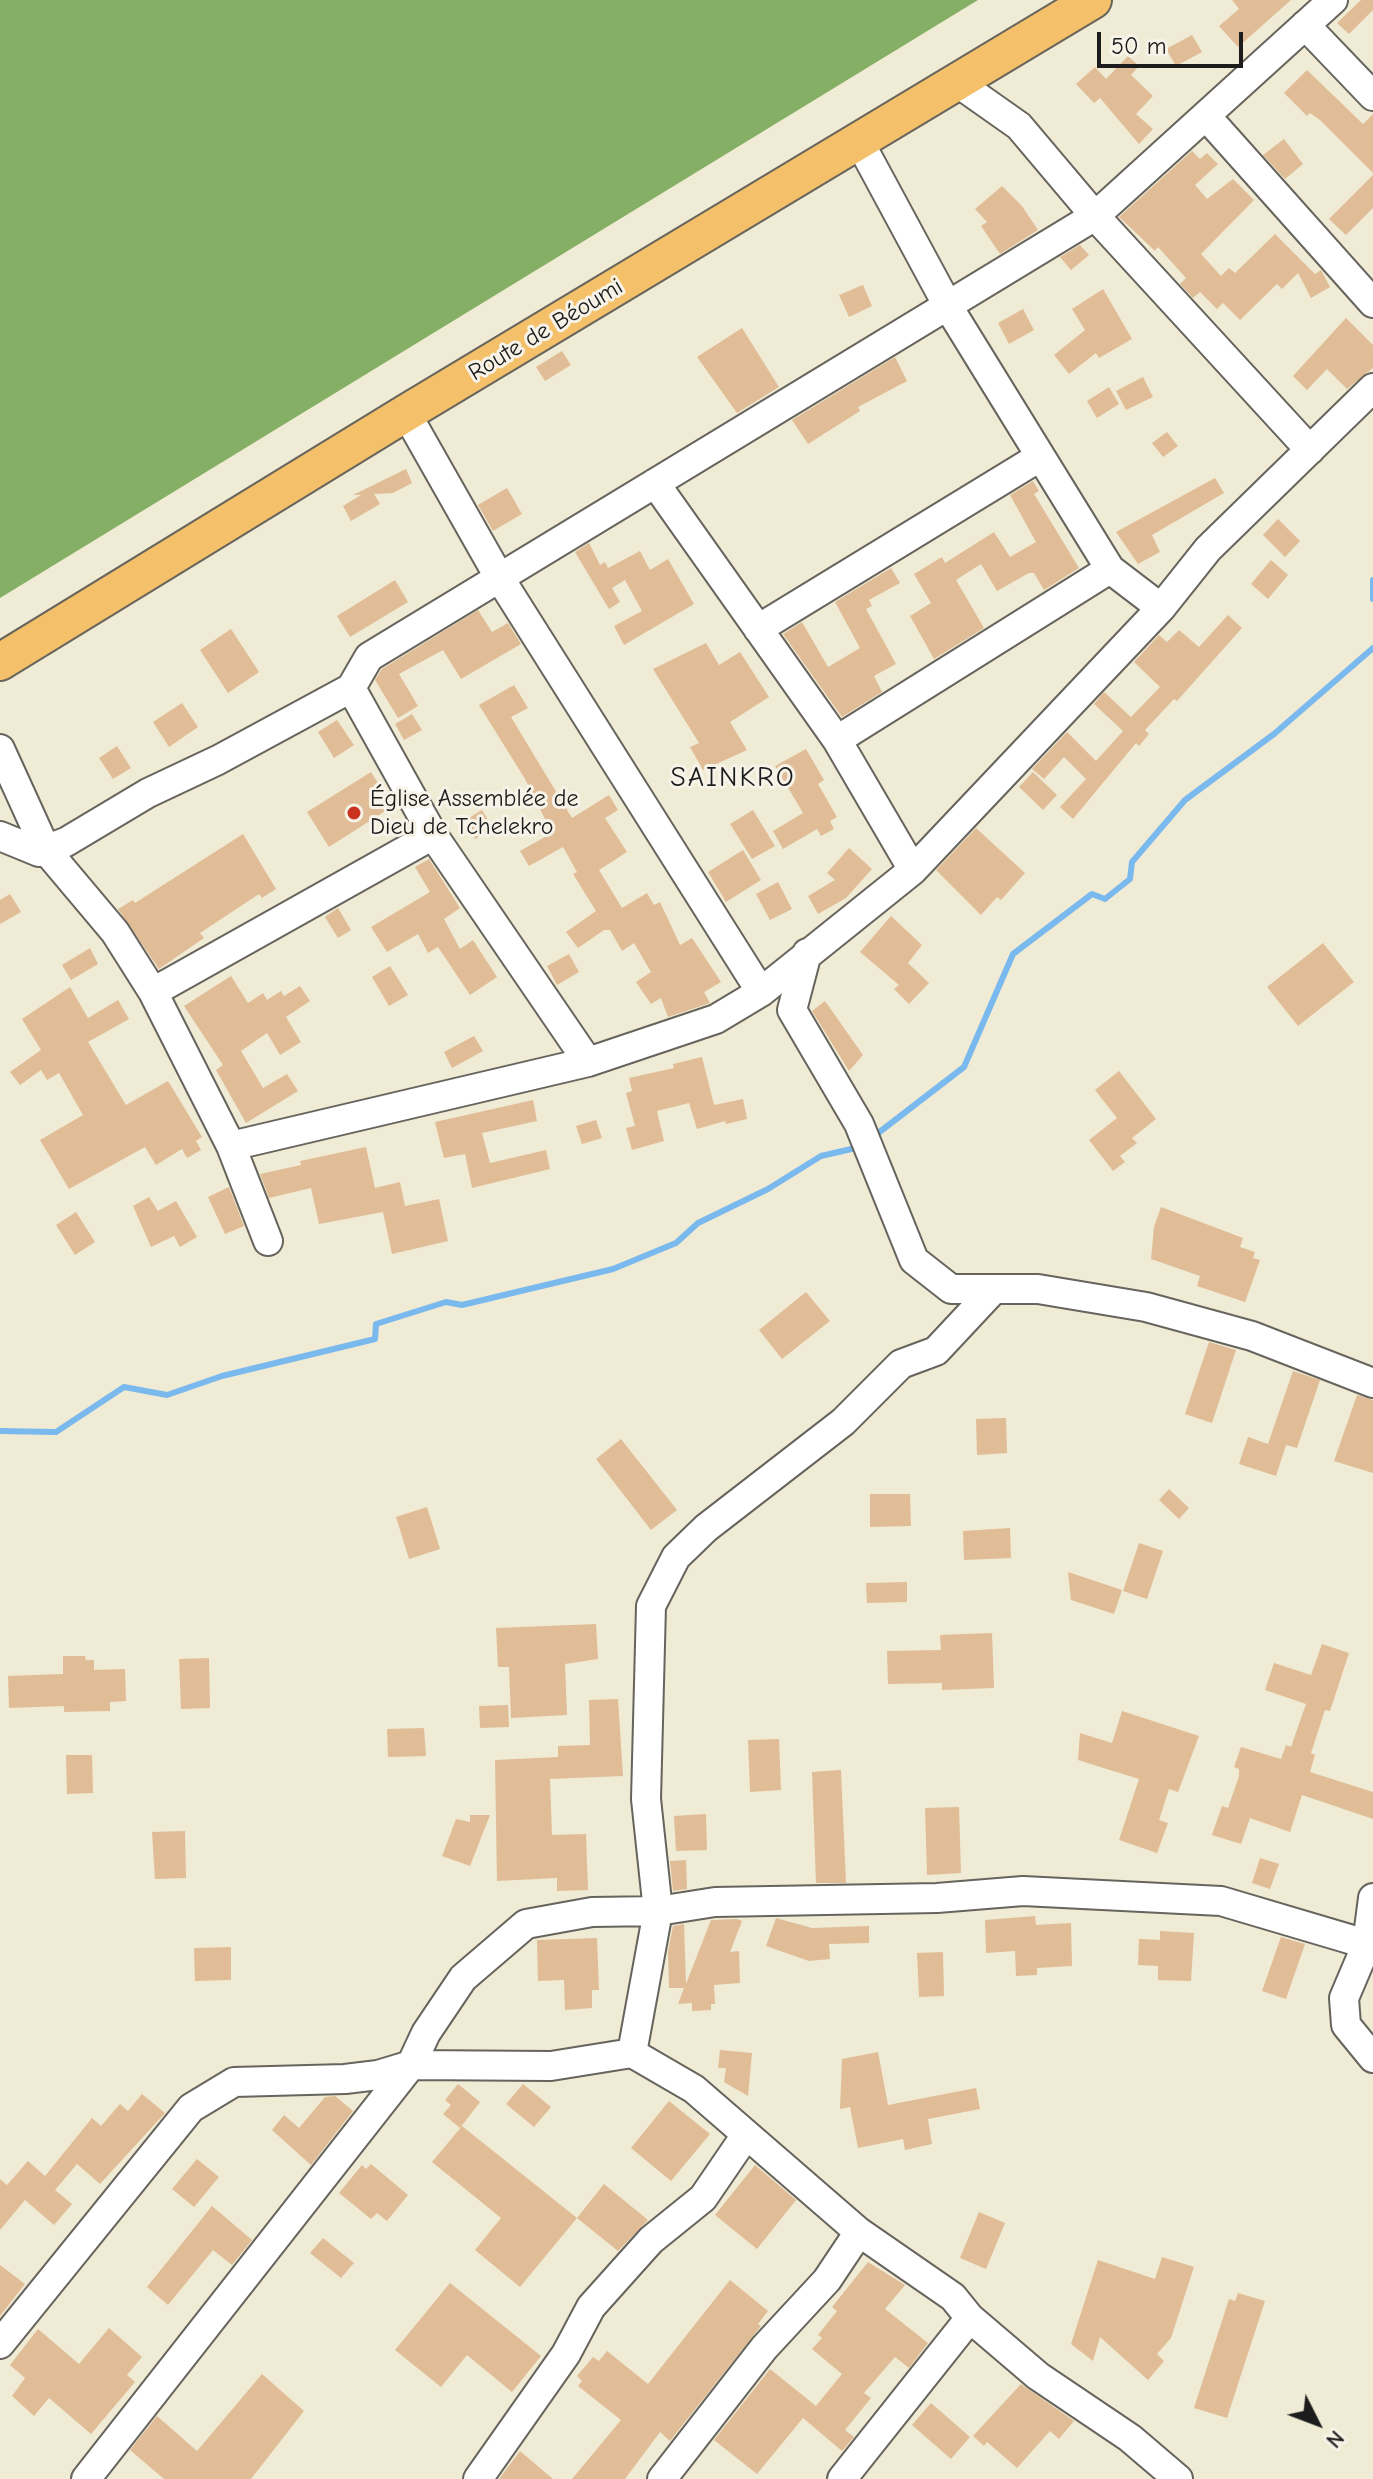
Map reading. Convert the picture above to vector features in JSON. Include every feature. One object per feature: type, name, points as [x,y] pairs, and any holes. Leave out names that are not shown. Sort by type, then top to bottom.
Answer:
[{"type":"main road","name":"Route de Béoumi","points":[[0,662],[406,413],[860,143],[1093,0]]},
{"type":"street","points":[[0,836],[39,852],[46,850],[148,793],[218,760],[351,688],[369,657],[949,308],[1095,216],[1333,0]]},
{"type":"street","points":[[1305,25],[1373,96]]},
{"type":"street","points":[[958,83],[1019,126],[1095,216],[1310,450]]},
{"type":"street","points":[[1206,116],[1373,303]]},
{"type":"street","points":[[860,143],[949,308],[1038,458],[1110,569],[1161,608]]},
{"type":"street","points":[[231,1146],[588,1062],[716,1019],[761,992],[913,870],[1161,608],[1208,549],[1373,388]]},
{"type":"street","points":[[406,413],[499,577],[761,992]]},
{"type":"street","points":[[758,629],[1038,458]]},
{"type":"street","points":[[655,483],[837,740],[913,870]]},
{"type":"street","points":[[837,740],[1110,569]]},
{"type":"street","points":[[351,688],[433,835],[588,1062]]},
{"type":"street","points":[[0,749],[46,850],[115,932],[153,992],[231,1146],[268,1241]]},
{"type":"street","points":[[153,992],[433,835]]},
{"type":"street","points":[[807,953],[792,1010],[859,1124],[914,1260],[951,1289],[1038,1289],[1146,1307],[1252,1336],[1373,1383]]},
{"type":"street","points":[[632,2053],[658,1911],[646,1799],[651,1606],[659,1586],[676,1557],[706,1528],[843,1422],[901,1364],[936,1351],[976,1304],[994,1289]]},
{"type":"street","points":[[86,2479],[411,2065],[426,2033],[463,1978],[526,1924],[592,1912],[658,1911],[715,1902],[937,1898],[1038,1892],[1221,1901],[1370,1945]]},
{"type":"street","points":[[1373,1898],[1370,1945],[1344,1998],[1346,2025],[1373,2058]]},
{"type":"street","points":[[0,2344],[191,2108],[234,2082],[345,2079],[378,2075],[411,2065],[551,2066],[632,2053],[694,2089],[859,2232],[953,2297],[970,2318],[1038,2376],[1130,2438],[1178,2479]]},
{"type":"street","points":[[478,2479],[566,2354],[591,2307],[651,2240],[703,2198],[746,2135]]},
{"type":"street","points":[[662,2479],[764,2348],[827,2280],[859,2232]]},
{"type":"street","points":[[842,2479],[970,2318]]},
{"type":"green space","points":[[0,0],[978,0],[0,598]]},
{"type":"building","points":[[1232,0],[1291,0],[1238,47],[1219,26],[1239,9]]},
{"type":"building","points":[[1361,0],[1373,0],[1373,10],[1349,34],[1337,23]]},
{"type":"building","points":[[1192,35],[1202,52],[1176,66],[1166,49]]},
{"type":"building","points":[[1128,56],[1139,66],[1131,75],[1153,96],[1136,114],[1153,129],[1139,144],[1100,98],[1094,103],[1076,84],[1095,67],[1106,79]]},
{"type":"building","points":[[1307,70],[1363,124],[1373,114],[1373,173],[1320,120],[1310,113],[1307,116],[1284,93]]},
{"type":"building","points":[[1284,139],[1303,164],[1285,179],[1263,155]]},
{"type":"building","points":[[1192,151],[1200,159],[1207,153],[1218,164],[1195,185],[1207,199],[1233,179],[1254,200],[1201,254],[1221,276],[1229,268],[1235,273],[1275,234],[1315,274],[1321,270],[1330,287],[1311,298],[1298,273],[1282,289],[1277,284],[1240,320],[1223,303],[1217,309],[1200,292],[1193,298],[1180,284],[1186,278],[1158,247],[1155,251],[1119,217]]},
{"type":"building","points":[[1373,175],[1373,208],[1346,235],[1329,219]]},
{"type":"building","points":[[1002,186],[1022,206],[1038,230],[1000,254],[981,226],[987,222],[975,209]]},
{"type":"building","points":[[1080,245],[1089,255],[1071,270],[1060,257]]},
{"type":"building","points":[[863,285],[872,306],[849,317],[839,295]]},
{"type":"building","points":[[1103,289],[1132,339],[1099,358],[1096,353],[1069,374],[1054,355],[1085,330],[1072,309]]},
{"type":"building","points":[[1023,309],[1034,330],[1009,344],[998,323]]},
{"type":"building","points":[[1346,318],[1373,345],[1373,368],[1347,389],[1327,369],[1307,390],[1293,376]]},
{"type":"building","points":[[742,328],[779,387],[737,413],[697,357]]},
{"type":"building","points":[[562,351],[571,365],[545,381],[536,367]]},
{"type":"building","points":[[895,357],[907,381],[858,407],[860,411],[808,444],[792,420]]},
{"type":"building","points":[[1143,377],[1153,397],[1126,410],[1116,391]]},
{"type":"building","points":[[1109,387],[1119,404],[1097,418],[1087,401]]},
{"type":"building","points":[[1167,432],[1178,446],[1163,457],[1152,443]]},
{"type":"building","points":[[406,469],[412,483],[393,493],[374,494],[380,504],[351,521],[343,506],[361,495],[353,495]]},
{"type":"building","points":[[1215,478],[1224,493],[1152,535],[1160,552],[1138,564],[1116,532]]},
{"type":"building","points":[[1033,481],[1039,491],[1034,494],[1079,568],[1044,590],[1034,573],[1029,573],[997,591],[981,564],[956,580],[984,628],[934,659],[910,616],[931,603],[914,574],[942,557],[945,563],[994,532],[1010,557],[1036,542],[1010,495]]},
{"type":"building","points":[[507,488],[522,514],[493,531],[478,505]]},
{"type":"building","points":[[1278,519],[1300,541],[1285,557],[1263,535]]},
{"type":"building","points":[[589,543],[600,565],[605,562],[608,568],[640,551],[650,570],[668,559],[694,604],[624,645],[614,626],[642,611],[625,580],[612,588],[620,602],[609,609],[575,552]]},
{"type":"building","points":[[1271,560],[1288,575],[1268,599],[1251,584]]},
{"type":"building","points":[[891,568],[900,583],[869,600],[872,606],[866,609],[896,664],[874,676],[882,692],[842,717],[783,634],[802,622],[828,667],[860,648],[835,602]]},
{"type":"building","points":[[395,580],[408,602],[350,637],[337,616]]},
{"type":"building","points":[[478,610],[492,632],[508,623],[521,644],[461,679],[443,650],[399,674],[418,706],[398,718],[375,680],[382,669]]},
{"type":"building","points":[[1228,615],[1242,628],[1177,701],[1174,699],[1145,730],[1149,734],[1139,746],[1136,743],[1073,819],[1060,807],[1086,779],[1064,757],[1044,779],[1032,769],[1067,732],[1096,761],[1123,731],[1094,704],[1104,692],[1131,717],[1160,687],[1134,662],[1159,635],[1167,642],[1179,630],[1199,647]]},
{"type":"building","points":[[231,629],[259,672],[228,693],[200,650]]},
{"type":"building","points":[[706,643],[719,665],[740,652],[769,697],[730,722],[747,750],[703,770],[690,747],[699,743],[653,669]]},
{"type":"building","points":[[514,685],[528,708],[511,717],[572,818],[609,795],[618,810],[605,818],[627,852],[599,870],[622,908],[647,893],[654,905],[660,902],[680,945],[692,938],[721,982],[704,992],[710,1003],[668,1017],[661,998],[651,1004],[636,982],[651,972],[634,943],[622,951],[610,930],[604,930],[578,948],[566,932],[596,911],[573,874],[577,872],[563,847],[529,866],[520,851],[552,833],[525,779],[479,705]]},
{"type":"building","points":[[182,703],[198,727],[169,747],[153,722]]},
{"type":"building","points":[[412,714],[422,730],[404,740],[395,724]]},
{"type":"building","points":[[337,720],[354,745],[334,758],[318,732]]},
{"type":"building","points":[[117,746],[131,768],[113,779],[99,758]]},
{"type":"building","points":[[806,749],[824,780],[818,784],[837,817],[830,821],[834,829],[821,836],[817,829],[783,849],[773,831],[803,813],[775,766]]},
{"type":"building","points":[[371,772],[393,806],[329,847],[307,812]]},
{"type":"building","points":[[1033,772],[1057,795],[1043,810],[1019,787]]},
{"type":"building","points":[[482,810],[493,828],[475,839],[464,821]]},
{"type":"building","points":[[753,810],[775,846],[752,859],[730,824]]},
{"type":"building","points":[[976,828],[1025,873],[1001,900],[997,897],[981,915],[936,870]]},
{"type":"building","points":[[243,834],[276,889],[262,898],[259,894],[200,933],[204,938],[159,969],[118,909],[133,900],[135,903]]},
{"type":"building","points":[[849,848],[872,869],[846,898],[818,914],[808,896],[835,880],[827,873]]},
{"type":"building","points":[[743,850],[761,880],[726,902],[708,872]]},
{"type":"building","points":[[429,859],[460,908],[444,919],[460,949],[473,940],[497,977],[470,995],[438,947],[428,953],[418,934],[387,952],[371,927],[430,892],[415,867]]},
{"type":"building","points":[[778,882],[792,909],[770,920],[756,894]]},
{"type":"building","points":[[10,894],[21,912],[0,924],[0,900]]},
{"type":"building","points":[[338,908],[351,930],[338,938],[325,917]]},
{"type":"building","points":[[891,916],[922,945],[908,963],[929,983],[909,1004],[894,989],[899,985],[860,952]]},
{"type":"building","points":[[1323,943],[1354,982],[1298,1026],[1267,987]]},
{"type":"building","points":[[90,948],[98,964],[71,980],[62,965]]},
{"type":"building","points":[[569,954],[579,972],[557,985],[547,966]]},
{"type":"building","points":[[390,966],[408,995],[389,1006],[372,977]]},
{"type":"building","points":[[231,976],[248,1003],[263,993],[267,1000],[281,991],[284,996],[300,986],[310,1001],[286,1017],[301,1042],[280,1055],[267,1033],[241,1051],[263,1088],[287,1074],[298,1091],[246,1123],[216,1070],[223,1065],[184,1006]]},
{"type":"building","points":[[70,987],[88,1018],[118,1000],[129,1019],[88,1042],[126,1105],[168,1081],[202,1137],[196,1141],[201,1150],[187,1158],[182,1149],[156,1165],[145,1147],[69,1189],[40,1140],[83,1115],[59,1073],[47,1080],[41,1070],[20,1085],[10,1072],[41,1050],[22,1019]]},
{"type":"building","points":[[825,1001],[863,1055],[849,1071],[812,1011]]},
{"type":"building","points":[[474,1036],[483,1051],[452,1068],[444,1052]]},
{"type":"building","points":[[702,1057],[714,1105],[743,1099],[747,1119],[697,1129],[689,1103],[657,1111],[664,1141],[632,1150],[626,1128],[635,1126],[626,1093],[632,1091],[629,1078],[674,1068],[673,1064]]},
{"type":"building","points":[[1119,1071],[1156,1119],[1132,1138],[1137,1143],[1120,1156],[1125,1162],[1113,1171],[1089,1140],[1117,1118],[1095,1090]]},
{"type":"building","points":[[533,1100],[537,1121],[482,1133],[490,1163],[546,1150],[550,1169],[472,1188],[465,1154],[444,1158],[435,1122]]},
{"type":"building","points":[[596,1120],[602,1138],[582,1144],[576,1126]]},
{"type":"building","points":[[366,1147],[375,1188],[400,1182],[405,1206],[439,1199],[448,1241],[392,1254],[383,1212],[319,1224],[311,1188],[269,1198],[260,1174],[301,1165],[300,1161]]},
{"type":"building","points":[[229,1187],[244,1226],[225,1234],[208,1197]]},
{"type":"building","points":[[149,1197],[158,1211],[176,1201],[197,1237],[180,1247],[174,1236],[151,1247],[133,1206]]},
{"type":"building","points":[[1161,1207],[1243,1238],[1240,1247],[1255,1252],[1253,1258],[1260,1260],[1245,1302],[1197,1286],[1200,1276],[1151,1259],[1154,1227]]},
{"type":"building","points":[[76,1212],[95,1242],[75,1255],[56,1225]]},
{"type":"building","points":[[806,1292],[830,1321],[782,1359],[759,1330]]},
{"type":"building","points":[[1209,1342],[1236,1350],[1212,1423],[1185,1414]]},
{"type":"building","points":[[1293,1371],[1320,1380],[1297,1448],[1286,1445],[1276,1476],[1239,1464],[1248,1437],[1268,1444]]},
{"type":"building","points":[[1357,1395],[1373,1400],[1373,1473],[1334,1461]]},
{"type":"building","points":[[1006,1418],[1007,1453],[977,1455],[976,1419]]},
{"type":"building","points":[[621,1439],[677,1510],[651,1530],[596,1459]]},
{"type":"building","points":[[1169,1489],[1189,1508],[1179,1519],[1159,1500]]},
{"type":"building","points":[[870,1494],[910,1494],[911,1526],[870,1527]]},
{"type":"building","points":[[427,1507],[440,1549],[409,1559],[396,1517]]},
{"type":"building","points":[[1010,1528],[1011,1558],[964,1560],[963,1531]]},
{"type":"building","points":[[1139,1543],[1163,1551],[1147,1599],[1123,1591]]},
{"type":"building","points":[[1068,1572],[1122,1590],[1114,1614],[1071,1600]]},
{"type":"building","points":[[907,1582],[907,1602],[867,1603],[866,1583]]},
{"type":"building","points":[[596,1624],[598,1659],[565,1664],[567,1715],[511,1718],[509,1667],[498,1667],[496,1628]]},
{"type":"building","points":[[992,1633],[994,1688],[942,1690],[942,1683],[888,1684],[887,1651],[941,1650],[940,1635]]},
{"type":"building","points":[[1322,1644],[1349,1653],[1330,1711],[1325,1710],[1311,1753],[1315,1755],[1310,1772],[1373,1792],[1373,1819],[1302,1795],[1290,1832],[1250,1818],[1241,1844],[1212,1835],[1222,1806],[1228,1808],[1239,1776],[1239,1769],[1234,1767],[1241,1747],[1281,1759],[1286,1745],[1291,1747],[1306,1704],[1265,1690],[1274,1663],[1311,1675]]},
{"type":"building","points":[[63,1656],[85,1656],[86,1660],[94,1660],[94,1670],[125,1669],[126,1701],[110,1702],[110,1711],[64,1712],[64,1706],[9,1708],[8,1676],[63,1674]]},
{"type":"building","points":[[209,1658],[210,1708],[181,1709],[179,1659]]},
{"type":"building","points":[[618,1699],[623,1776],[550,1779],[552,1835],[586,1834],[588,1890],[557,1891],[557,1878],[497,1881],[495,1760],[558,1757],[558,1746],[590,1745],[589,1700]]},
{"type":"building","points":[[508,1705],[509,1727],[480,1728],[479,1706]]},
{"type":"building","points":[[1122,1711],[1199,1736],[1178,1792],[1169,1789],[1159,1820],[1168,1823],[1157,1853],[1119,1840],[1139,1779],[1078,1760],[1080,1733],[1112,1743]]},
{"type":"building","points":[[424,1728],[426,1756],[388,1757],[387,1729]]},
{"type":"building","points":[[779,1739],[781,1790],[750,1792],[748,1740]]},
{"type":"building","points":[[66,1755],[92,1755],[93,1793],[67,1794]]},
{"type":"building","points":[[841,1770],[846,1883],[816,1883],[812,1772]]},
{"type":"building","points":[[959,1807],[961,1873],[927,1875],[925,1808]]},
{"type":"building","points":[[706,1814],[707,1850],[676,1851],[674,1816]]},
{"type":"building","points":[[470,1815],[490,1815],[470,1866],[442,1856],[456,1819],[470,1822]]},
{"type":"building","points":[[185,1831],[186,1878],[155,1879],[152,1832]]},
{"type":"building","points":[[1260,1858],[1279,1864],[1270,1889],[1252,1883]]},
{"type":"building","points":[[686,1860],[687,1889],[673,1891],[670,1861]]},
{"type":"building","points":[[1035,1916],[1036,1925],[1071,1923],[1072,1966],[1037,1968],[1037,1975],[1016,1976],[1015,1951],[986,1953],[985,1920]]},
{"type":"building","points":[[776,1918],[812,1928],[869,1926],[869,1943],[829,1944],[830,1959],[809,1961],[766,1946]]},
{"type":"building","points":[[711,1920],[742,1921],[730,1952],[739,1951],[740,1983],[714,1985],[715,2004],[711,2004],[711,2010],[692,2011],[692,2003],[678,2004],[684,1988],[669,1988],[668,1952],[673,1926],[684,1924],[686,1984]]},
{"type":"building","points":[[1160,1931],[1194,1933],[1191,1981],[1158,1980],[1158,1966],[1138,1965],[1139,1939],[1160,1940]]},
{"type":"building","points":[[1281,1937],[1305,1944],[1286,1999],[1262,1991]]},
{"type":"building","points":[[597,1938],[599,1990],[592,1990],[592,2008],[565,2010],[564,1980],[538,1981],[537,1940]]},
{"type":"building","points":[[231,1947],[231,1980],[195,1981],[194,1948]]},
{"type":"building","points":[[943,1952],[944,1996],[919,1997],[917,1953]]},
{"type":"building","points":[[720,2050],[752,2053],[748,2096],[724,2082],[726,2068],[718,2068]]},
{"type":"building","points":[[878,2052],[888,2105],[976,2088],[980,2109],[928,2119],[932,2144],[905,2150],[903,2139],[858,2148],[850,2107],[840,2109],[842,2059]]},
{"type":"building","points":[[458,2084],[480,2102],[460,2128],[443,2114],[451,2105],[445,2100]]},
{"type":"building","points":[[523,2084],[551,2107],[534,2127],[506,2104]]},
{"type":"building","points":[[142,2094],[165,2113],[100,2184],[77,2164],[55,2190],[72,2204],[54,2225],[25,2200],[0,2230],[0,2179],[7,2185],[28,2161],[45,2176],[92,2118],[101,2126],[120,2104],[128,2111]]},
{"type":"building","points":[[335,2096],[353,2111],[311,2165],[272,2130],[284,2115],[299,2128],[325,2097]]},
{"type":"building","points":[[669,2101],[710,2134],[671,2181],[631,2148]]},
{"type":"building","points":[[462,2126],[577,2218],[520,2287],[475,2250],[501,2218],[432,2162]]},
{"type":"building","points":[[197,2159],[219,2177],[194,2207],[172,2189]]},
{"type":"building","points":[[371,2164],[408,2195],[387,2221],[377,2213],[371,2219],[339,2193],[362,2165],[366,2169]]},
{"type":"building","points":[[755,2165],[796,2200],[757,2249],[715,2215]]},
{"type":"building","points":[[604,2184],[648,2220],[618,2251],[577,2218]]},
{"type":"building","points":[[212,2206],[252,2240],[232,2265],[213,2250],[168,2305],[147,2287]]},
{"type":"building","points":[[979,2212],[1005,2223],[986,2269],[960,2258]]},
{"type":"building","points":[[323,2238],[354,2263],[341,2278],[310,2253]]},
{"type":"building","points":[[1162,2257],[1194,2267],[1171,2338],[1157,2354],[1164,2361],[1148,2380],[1100,2337],[1093,2361],[1071,2344],[1098,2260],[1155,2279]]},
{"type":"building","points":[[868,2262],[905,2285],[885,2309],[928,2343],[909,2368],[895,2357],[864,2393],[871,2398],[845,2430],[854,2437],[842,2451],[803,2418],[757,2474],[714,2440],[770,2369],[816,2406],[842,2374],[812,2349],[822,2338],[818,2335],[837,2311],[832,2307]]},
{"type":"building","points":[[0,2265],[25,2284],[0,2316]]},
{"type":"building","points":[[730,2280],[768,2311],[758,2324],[761,2326],[670,2441],[660,2432],[625,2479],[572,2479],[621,2420],[578,2386],[582,2381],[577,2376],[593,2357],[599,2361],[607,2351],[648,2384]]},
{"type":"building","points":[[450,2283],[541,2356],[512,2392],[467,2355],[441,2387],[395,2350]]},
{"type":"building","points":[[1238,2293],[1265,2301],[1227,2418],[1194,2408],[1229,2299],[1235,2301]]},
{"type":"building","points":[[109,2328],[142,2357],[127,2375],[135,2382],[91,2434],[49,2398],[34,2416],[12,2396],[25,2378],[10,2365],[38,2329],[79,2364]]},
{"type":"building","points":[[262,2374],[304,2411],[251,2479],[164,2479],[130,2450],[157,2416],[197,2451]]},
{"type":"building","points":[[1021,2384],[1074,2421],[1059,2439],[1050,2431],[1017,2468],[987,2442],[984,2446],[973,2436]]},
{"type":"building","points":[[931,2403],[970,2437],[951,2459],[912,2425]]},
{"type":"building","points":[[520,2451],[553,2479],[499,2479]]},
{"type":"waterway","points":[[1373,580],[1373,599]]},
{"type":"waterway","points":[[873,1137],[964,1067],[1013,954],[1092,894],[1105,899],[1130,879],[1132,862],[1185,800],[1274,734],[1373,648]]},
{"type":"waterway","points":[[0,1431],[56,1432],[124,1387],[167,1395],[222,1376],[375,1339],[376,1324],[446,1302],[462,1305],[613,1269],[676,1243],[698,1223],[768,1189],[821,1156],[860,1147]]},
{"type":"place","name":"Église Assemblée de Dieu de Tchelekro","points":[[354,813]]},
{"type":"district","name":"SAINKRO","points":[[733,778]]}]
